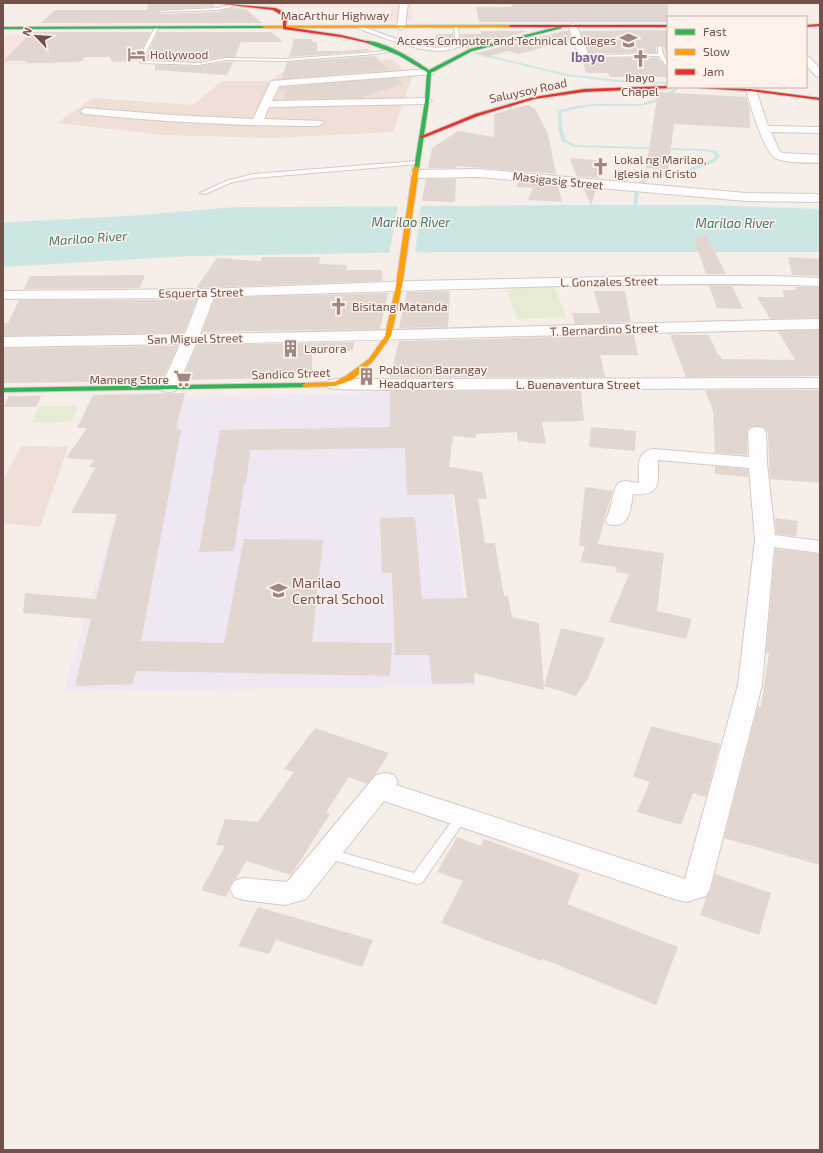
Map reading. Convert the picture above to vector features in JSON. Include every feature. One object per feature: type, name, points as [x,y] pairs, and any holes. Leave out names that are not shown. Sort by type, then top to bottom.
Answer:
[{"type":"main road","points":[[218,3],[231,6],[259,7],[280,11],[285,16],[284,28],[355,39],[381,45],[405,54],[429,72],[471,50],[542,33],[561,26]]},
{"type":"main road","name":"MacArthur Highway","points":[[3,28],[667,26]]},
{"type":"main road","points":[[807,26],[820,26]]},
{"type":"main road","name":"Sandico Street","points":[[3,390],[335,384],[349,378],[371,360],[388,336],[399,286],[410,202],[427,101],[429,72]]},
{"type":"main road","name":"Saluysoy Road","points":[[421,137],[493,109],[551,95],[628,88],[667,87]]},
{"type":"main road","points":[[724,88],[750,89],[820,99]]},
{"type":"street","points":[[401,27],[404,3]]},
{"type":"street","points":[[573,26],[584,55],[592,56]]},
{"type":"street","points":[[807,60],[820,74]]},
{"type":"street","points":[[257,123],[276,83],[429,72]]},
{"type":"street","points":[[750,89],[774,152],[780,156],[792,158],[820,159]]},
{"type":"street","points":[[266,104],[427,101]]},
{"type":"street","points":[[85,111],[138,116],[257,123],[318,123]]},
{"type":"street","points":[[764,129],[820,130]]},
{"type":"street","name":"Masigasig Street","points":[[416,168],[746,197],[820,198]]},
{"type":"street","name":"L. Gonzales Street","points":[[399,286],[654,280],[772,280],[820,282]]},
{"type":"street","name":"Esquerta Street","points":[[3,295],[208,293],[399,286]]},
{"type":"street","points":[[169,387],[191,338],[208,293]]},
{"type":"street","name":"T. Bernardino Street","points":[[388,336],[653,327],[820,324]]},
{"type":"street","name":"San Miguel Street","points":[[3,342],[388,336]]},
{"type":"street","name":"L. Buenaventura Street","points":[[335,384],[820,384]]},
{"type":"street","points":[[244,889],[285,894],[296,891],[382,786],[462,817],[674,888],[687,891],[696,888],[750,685],[765,540],[758,463],[757,432]]},
{"type":"street","points":[[615,520],[619,516],[625,487],[645,489],[648,486],[649,456],[653,454],[758,463]]},
{"type":"street","points":[[765,540],[820,547]]},
{"type":"lane","points":[[160,11],[218,9],[231,6]]},
{"type":"lane","points":[[157,27],[141,58],[143,62],[199,64],[226,59],[291,59],[376,53],[393,50]]},
{"type":"lane","points":[[359,27],[427,49],[455,48],[458,46],[456,27]]},
{"type":"lane","points":[[660,47],[660,55],[667,66]]},
{"type":"lane","points":[[592,56],[660,55]]},
{"type":"lane","points":[[203,193],[220,184],[234,179],[253,176],[416,168]]},
{"type":"lane","points":[[326,853],[417,879],[462,817]]},
{"type":"shaded area","points":[[226,3],[413,3],[411,22],[389,22],[391,7],[230,8]]},
{"type":"shaded area","points":[[491,3],[820,3],[820,5],[512,6],[492,5]]},
{"type":"shaded area","points":[[3,35],[67,35],[55,64],[3,64]]},
{"type":"shaded area","points":[[392,59],[412,77],[393,132],[273,138],[163,135],[57,123],[93,98],[193,105],[222,81],[270,81],[284,71]]},
{"type":"shaded area","name":"Marilao Central School","points":[[442,391],[451,494],[475,686],[64,691],[151,398]]},
{"type":"shaded area","points":[[22,446],[68,447],[40,527],[3,523],[3,479]]},
{"type":"green space","points":[[554,285],[566,317],[517,319],[506,286]]},
{"type":"green space","points":[[39,406],[78,406],[71,422],[31,423]]},
{"type":"water","name":"Marilao River","points":[[709,205],[820,209],[820,252],[434,252],[190,256],[3,267],[3,223],[128,216],[236,207]]},
{"type":"pier","points":[[398,205],[421,205],[415,254],[389,255]]},
{"type":"building","points":[[148,3],[213,3],[215,7],[157,11],[160,14],[217,12],[232,8],[246,9],[262,23],[41,23],[55,10],[147,10]]},
{"type":"building","points":[[511,3],[668,3],[668,16],[667,22],[479,22],[476,7],[512,7]]},
{"type":"building","points":[[667,30],[667,58],[664,47],[661,45],[656,47],[656,53],[589,52],[580,31]]},
{"type":"building","points":[[481,31],[528,31],[462,49],[458,48],[461,46],[460,34],[481,34]]},
{"type":"building","points":[[563,31],[569,31],[571,40],[519,54],[507,51],[491,56],[477,53]]},
{"type":"building","points":[[32,32],[151,32],[138,57],[139,61],[112,62],[110,57],[85,57],[80,62],[26,63],[27,61],[3,61]]},
{"type":"building","points":[[158,32],[272,32],[283,42],[241,42],[235,57],[199,61],[146,60],[145,58]]},
{"type":"building","points":[[436,34],[453,34],[454,44],[447,45],[435,42]]},
{"type":"building","points":[[294,39],[312,39],[312,42],[317,42],[317,51],[368,49],[370,51],[289,57]]},
{"type":"building","points":[[375,56],[389,70],[282,79],[287,62]]},
{"type":"building","points":[[582,58],[589,60],[597,58],[658,58],[667,68],[667,77],[610,77],[608,73],[586,73]]},
{"type":"building","points":[[233,62],[227,75],[155,70],[155,65],[199,66]]},
{"type":"building","points":[[397,78],[403,84],[359,98],[285,99],[286,90],[279,90],[280,87]]},
{"type":"building","points":[[658,92],[746,97],[749,106],[750,128],[674,124],[668,170],[646,168]]},
{"type":"building","points":[[508,94],[515,98],[495,103],[495,96]]},
{"type":"building","points":[[528,105],[535,109],[548,134],[556,174],[456,166],[456,168],[428,168],[432,148],[458,131],[494,137],[494,114]]},
{"type":"building","points":[[569,158],[605,161],[599,178],[577,176]]},
{"type":"building","points":[[426,179],[456,179],[455,202],[422,201]]},
{"type":"building","points":[[518,182],[558,186],[562,202],[528,200],[533,188],[516,187]]},
{"type":"building","points":[[583,188],[596,189],[591,205]]},
{"type":"building","points":[[706,234],[726,274],[706,274],[694,239]]},
{"type":"building","points":[[262,257],[320,257],[319,264],[347,265],[346,270],[382,270],[382,281],[196,288],[217,258],[261,261]]},
{"type":"building","points":[[788,257],[820,259],[820,276],[792,275]]},
{"type":"building","points":[[145,275],[140,288],[24,289],[30,276]]},
{"type":"building","points":[[709,286],[732,286],[743,309],[717,308]]},
{"type":"building","points":[[795,287],[820,287],[820,318],[770,319],[757,297],[785,297],[782,290],[796,290]]},
{"type":"building","points":[[450,291],[448,327],[399,328],[407,292]]},
{"type":"building","points":[[594,291],[625,291],[631,322],[575,324],[572,313],[600,313]]},
{"type":"building","points":[[388,293],[380,329],[202,332],[215,298]]},
{"type":"building","points":[[19,300],[197,300],[184,333],[3,336],[3,323],[8,323]]},
{"type":"building","points":[[820,330],[820,376],[686,377],[670,335],[709,335],[718,355],[720,355],[722,359],[795,360],[778,331]]},
{"type":"building","points":[[634,335],[638,355],[600,355],[605,377],[390,377],[399,341]]},
{"type":"building","points":[[354,342],[353,351],[312,351],[312,373],[283,373],[284,378],[182,380],[197,345]]},
{"type":"building","points":[[178,346],[162,381],[3,383],[3,348]]},
{"type":"building","points":[[705,390],[820,390],[820,483],[770,479],[768,432],[763,427],[751,427],[747,431],[747,455],[715,453],[713,411]]},
{"type":"building","points":[[390,391],[581,391],[584,421],[542,422],[546,444],[518,441],[517,432],[476,434],[476,438],[453,436],[449,467],[482,472],[487,499],[478,499],[485,543],[495,543],[504,596],[508,596],[512,617],[539,623],[544,690],[474,673],[475,683],[432,684],[429,655],[395,655],[392,573],[382,573],[380,518],[415,517],[422,599],[467,598],[454,494],[407,495],[405,448],[250,450],[246,484],[244,484],[234,551],[199,552],[220,430],[390,427]]},
{"type":"building","points":[[185,393],[176,427],[178,427],[177,430],[181,430],[141,641],[224,643],[244,539],[323,540],[312,642],[392,643],[390,676],[136,671],[133,684],[75,686],[91,619],[23,613],[25,593],[96,599],[117,514],[71,513],[95,468],[89,467],[94,460],[66,458],[87,428],[77,428],[93,395]]},
{"type":"building","points":[[9,396],[41,396],[36,407],[3,407]]},
{"type":"building","points":[[591,427],[636,431],[635,451],[589,447]]},
{"type":"building","points":[[715,466],[748,469],[748,477],[715,474]]},
{"type":"building","points":[[585,487],[613,491],[598,544],[664,553],[657,611],[692,619],[686,639],[609,622],[629,574],[616,572],[617,567],[580,562],[585,546],[579,546]]},
{"type":"building","points":[[775,518],[798,521],[796,536],[776,534]]},
{"type":"building","points":[[775,549],[820,554],[820,865],[724,838],[758,706],[761,707],[769,653],[766,653]]},
{"type":"building","points":[[561,628],[605,638],[588,678],[576,696],[544,686]]},
{"type":"building","points":[[651,726],[720,744],[706,797],[693,793],[681,825],[637,812],[650,782],[633,777]]},
{"type":"building","points":[[315,728],[389,753],[376,774],[367,784],[349,777],[326,812],[330,814],[291,875],[246,861],[236,879],[233,880],[226,897],[201,890],[225,846],[216,845],[225,819],[258,822],[294,772],[284,769]]},
{"type":"building","points":[[457,837],[481,846],[484,839],[580,874],[567,904],[678,947],[656,1005],[543,959],[542,961],[441,923],[463,881],[437,872]]},
{"type":"building","points":[[715,874],[771,893],[759,935],[700,915],[711,889]]},
{"type":"building","points":[[258,907],[373,940],[362,967],[276,940],[269,954],[238,946]]},
{"type":"waterway","points":[[475,53],[567,75],[618,81],[667,83]]},
{"type":"waterway","points":[[639,185],[650,177],[687,171],[711,162],[718,157],[715,152],[705,150],[574,146],[564,141],[561,132],[559,112],[575,107],[595,105],[641,105],[662,98],[676,89]]},
{"type":"waterway","points":[[634,215],[637,190]]},
{"type":"traffic: fast","points":[[3,28],[264,27]]},
{"type":"traffic: fast","points":[[429,72],[471,50],[561,27]]},
{"type":"traffic: fast","points":[[368,42],[400,54],[429,72],[427,101],[416,168]]},
{"type":"traffic: fast","points":[[3,390],[306,385]]},
{"type":"traffic: slow","points":[[264,27],[510,26]]},
{"type":"traffic: slow","points":[[306,385],[335,384],[349,378],[371,360],[388,336],[399,286],[416,168]]},
{"type":"traffic: jam","points":[[218,3],[274,9],[281,12],[285,16],[284,28],[341,36],[368,42]]},
{"type":"traffic: jam","points":[[807,26],[820,25]]},
{"type":"traffic: jam","points":[[510,26],[667,26]]},
{"type":"traffic: jam","points":[[421,137],[477,115],[534,98],[584,91],[667,87]]},
{"type":"traffic: jam","points":[[716,88],[750,90],[820,99]]},
{"type":"place","name":"Access Computer and Technical Colleges","points":[[629,40]]},
{"type":"place","name":"Hollywood","points":[[137,54]]},
{"type":"place","name":"Ibayo Chapel","points":[[640,58]]},
{"type":"place","name":"Lokal ng Marilao, Iglesia ni Cristo","points":[[601,166]]},
{"type":"place","name":"Bisitang Matanda","points":[[339,306]]},
{"type":"place","name":"Laurora","points":[[291,348]]},
{"type":"place","name":"Poblacion Barangay Headquarters","points":[[366,376]]},
{"type":"place","name":"Mameng Store","points":[[182,379]]},
{"type":"place","name":"Marilao Central School","points":[[279,590]]},
{"type":"district","name":"Ibayo","points":[[588,57]]}]
